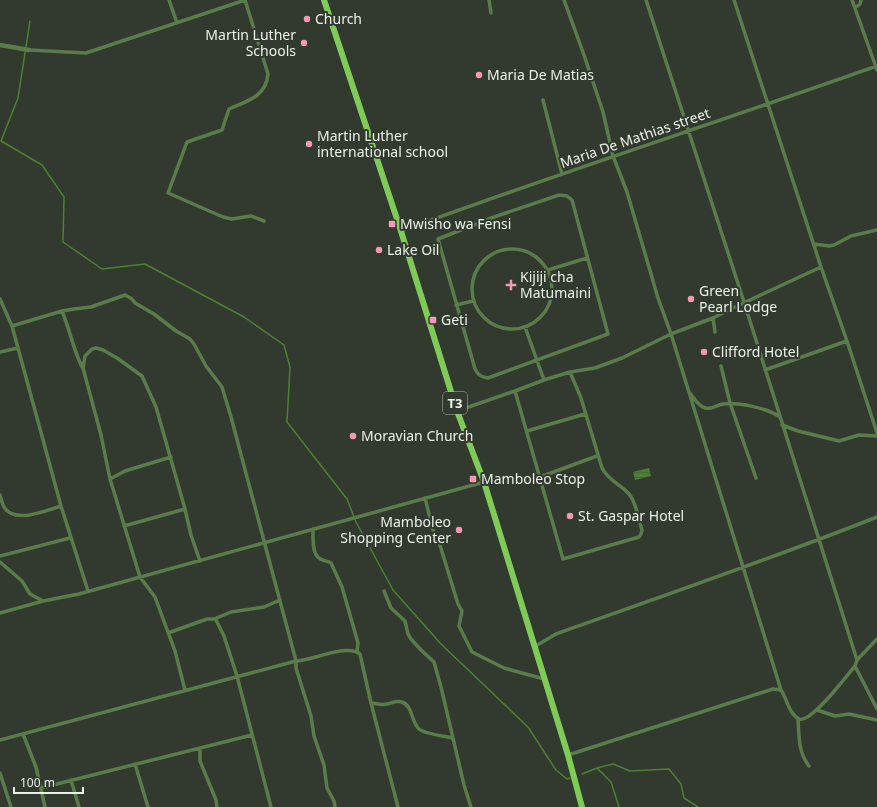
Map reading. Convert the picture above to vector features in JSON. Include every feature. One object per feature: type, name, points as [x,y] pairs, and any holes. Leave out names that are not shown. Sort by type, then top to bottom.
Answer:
[{"type":"highway","name":"T3","points":[[324,0],[401,231],[457,411],[484,482],[568,755],[582,807]]},
{"type":"street","points":[[169,0],[177,23]]},
{"type":"street","points":[[0,45],[29,50],[86,53],[245,0],[268,74],[267,82],[258,96],[229,110],[222,130],[187,142],[168,193],[223,217],[232,219],[251,216],[264,221]]},
{"type":"street","points":[[489,0],[491,13]]},
{"type":"street","points":[[564,0],[603,112],[613,156],[627,192],[658,298],[671,334],[781,690],[791,710],[798,718],[802,720],[806,719],[817,710],[877,639]]},
{"type":"street","points":[[646,0],[858,660]]},
{"type":"street","points":[[734,0],[767,104],[877,433]]},
{"type":"street","points":[[852,0],[876,67]]},
{"type":"street","points":[[855,8],[858,7],[861,0]]},
{"type":"street","name":"Maria De Mathias street","points":[[401,231],[613,156],[679,135],[876,67]]},
{"type":"street","points":[[542,100],[562,174]]},
{"type":"street","points":[[559,195],[567,196],[572,200],[608,334],[488,378],[478,374],[475,368],[456,305],[438,239],[494,217],[559,195]]},
{"type":"street","points":[[814,244],[829,246],[834,245],[851,236],[877,230]]},
{"type":"street","points":[[513,248],[524,250],[533,254],[542,261],[548,270],[552,283],[552,297],[546,310],[537,320],[525,327],[507,329],[494,325],[482,317],[473,301],[471,290],[472,279],[483,260],[497,251],[513,248]]},
{"type":"street","points":[[548,270],[587,258]]},
{"type":"street","points":[[457,411],[544,380],[570,372],[595,368],[622,358],[671,334],[713,318],[744,302],[821,267]]},
{"type":"street","points":[[12,326],[74,308],[91,307],[125,295],[132,299],[135,303],[154,314],[176,331],[190,339],[194,344],[206,366],[222,387],[296,660],[296,668],[311,716],[314,736],[324,765],[327,788],[334,801],[335,807]]},
{"type":"street","points":[[0,299],[12,326],[70,538],[88,591]]},
{"type":"street","points":[[456,305],[473,301]]},
{"type":"street","points":[[62,311],[68,325],[76,355],[83,368],[101,435],[110,479],[140,577],[155,597],[186,690]]},
{"type":"street","points":[[713,318],[715,332]]},
{"type":"street","points":[[525,327],[538,359],[544,380]]},
{"type":"street","points":[[765,370],[847,341]]},
{"type":"street","points":[[0,352],[18,348]]},
{"type":"street","points":[[83,368],[87,352],[96,348],[118,358],[142,376],[156,408],[191,535],[200,561]]},
{"type":"street","points":[[721,366],[730,403],[756,478]]},
{"type":"street","points":[[515,391],[563,559],[639,537],[642,530],[631,496],[603,472],[579,392],[570,372]]},
{"type":"street","points":[[688,390],[699,404],[706,408],[711,409],[721,404],[730,403],[749,405],[780,417]]},
{"type":"street","points":[[527,431],[585,414]]},
{"type":"street","points":[[782,425],[839,441],[861,434],[877,436]]},
{"type":"street","points":[[540,477],[597,456]]},
{"type":"street","points":[[110,479],[125,471],[171,458]]},
{"type":"street","points":[[0,614],[44,601],[79,594],[265,544],[313,529],[358,518],[484,482]]},
{"type":"street","points":[[0,495],[3,506],[15,515],[26,515],[42,512],[61,506]]},
{"type":"street","points":[[425,498],[433,530],[439,542],[462,611],[459,626],[472,652],[504,668],[544,679]]},
{"type":"street","points":[[124,526],[185,510]]},
{"type":"street","points":[[534,647],[556,634],[744,568],[877,517]]},
{"type":"street","points":[[313,529],[314,550],[316,556],[331,563],[342,588],[358,643],[357,652]]},
{"type":"street","points":[[0,556],[70,538]]},
{"type":"street","points":[[0,562],[22,581],[30,594],[44,601]]},
{"type":"street","points":[[384,591],[390,608],[405,621],[408,634],[411,639],[434,662],[452,738],[471,807]]},
{"type":"street","points":[[168,633],[207,619],[214,619],[231,612],[264,607],[280,600]]},
{"type":"street","points":[[214,619],[224,636],[238,676],[271,807]]},
{"type":"street","points":[[0,740],[296,660],[305,660],[346,651],[357,652],[362,658],[371,703],[398,807]]},
{"type":"street","points":[[855,666],[877,709]]},
{"type":"street","points":[[568,755],[773,689],[781,690]]},
{"type":"street","points":[[371,703],[388,704],[399,701],[404,703],[408,707],[416,726],[419,729],[452,738]]},
{"type":"street","points":[[817,710],[835,716],[849,714],[877,720]]},
{"type":"street","points":[[798,718],[801,751],[804,761],[809,766]]},
{"type":"street","points":[[23,734],[32,754],[45,807]]},
{"type":"street","points":[[41,788],[252,735]]},
{"type":"street","points":[[200,748],[200,761],[216,800],[217,807]]},
{"type":"street","points":[[135,764],[148,807]]},
{"type":"street","points":[[0,773],[11,807]]},
{"type":"street","points":[[71,780],[79,807]]},
{"type":"street","points":[[0,792],[4,789]]},
{"type":"shaded area","points":[[649,468],[651,476],[635,480],[633,472]]},
{"type":"waterway","points":[[30,21],[18,98],[1,141],[42,165],[64,197],[63,242],[102,269],[145,264],[244,317],[284,345],[290,367],[287,422],[347,499],[356,522],[393,590],[441,644],[528,727],[556,770],[567,779],[570,778]]},
{"type":"waterway","points":[[597,768],[613,764],[630,771],[669,769],[681,784],[684,798],[698,807]]},
{"type":"waterway","points":[[582,774],[597,768],[611,782],[619,807]]},
{"type":"place","name":"Church","points":[[307,19]]},
{"type":"place","name":"Martin Luther Schools","points":[[304,43]]},
{"type":"place","name":"Maria De Matias","points":[[479,75]]},
{"type":"place","name":"Martin Luther international school","points":[[309,144]]},
{"type":"place","name":"Mwisho wa Fensi","points":[[392,224]]},
{"type":"place","name":"Lake Oil","points":[[379,250]]},
{"type":"place","name":"Kijiji cha Matumaini","points":[[511,285]]},
{"type":"place","name":"Green Pearl Lodge","points":[[691,299]]},
{"type":"place","name":"Geti","points":[[433,320]]},
{"type":"place","name":"Clifford Hotel","points":[[704,352]]},
{"type":"place","name":"Moravian Church","points":[[353,436]]},
{"type":"place","name":"Mamboleo Stop","points":[[473,479]]},
{"type":"place","name":"St. Gaspar Hotel","points":[[570,516]]},
{"type":"place","name":"Mamboleo Shopping Center","points":[[459,530]]}]
